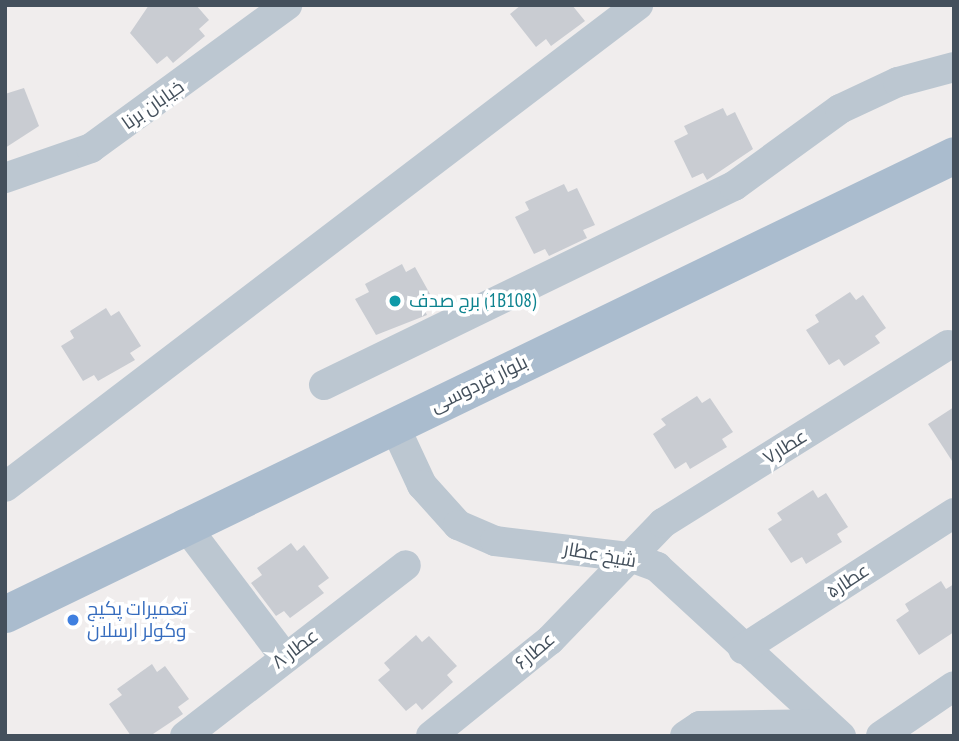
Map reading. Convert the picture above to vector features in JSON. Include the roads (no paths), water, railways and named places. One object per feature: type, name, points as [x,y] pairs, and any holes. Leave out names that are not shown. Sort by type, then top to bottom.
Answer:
[{"type":"main road","name":"بلوار فردوسی","points":[[5,614],[184,524],[954,155]]},
{"type":"street","name":"خیابان برنا","points":[[5,178],[92,148],[287,5]]},
{"type":"street","points":[[5,486],[638,5]]},
{"type":"street","points":[[324,385],[734,186],[840,109],[898,82],[954,67]]},
{"type":"street","name":"عطار۷","points":[[630,557],[663,523],[948,345]]},
{"type":"street","name":"شیخ عطار","points":[[394,425],[422,485],[458,524],[495,541],[630,557],[657,568],[834,730]]},
{"type":"street","name":"عطار۵","points":[[743,649],[954,513]]},
{"type":"street","points":[[184,524],[284,656]]},
{"type":"street","name":"عطار۶","points":[[431,736],[551,639],[630,557]]},
{"type":"street","name":"عطار ۸","points":[[185,736],[284,656],[406,565]]},
{"type":"street","points":[[881,736],[954,686]]},
{"type":"street","points":[[685,736],[700,726],[834,730]]},
{"type":"place","name":"برج صدف (1B108)","points":[[395,301]]},
{"type":"place","name":"تعمیرات پکیج وکولر ارسلان","points":[[73,620]]}]
